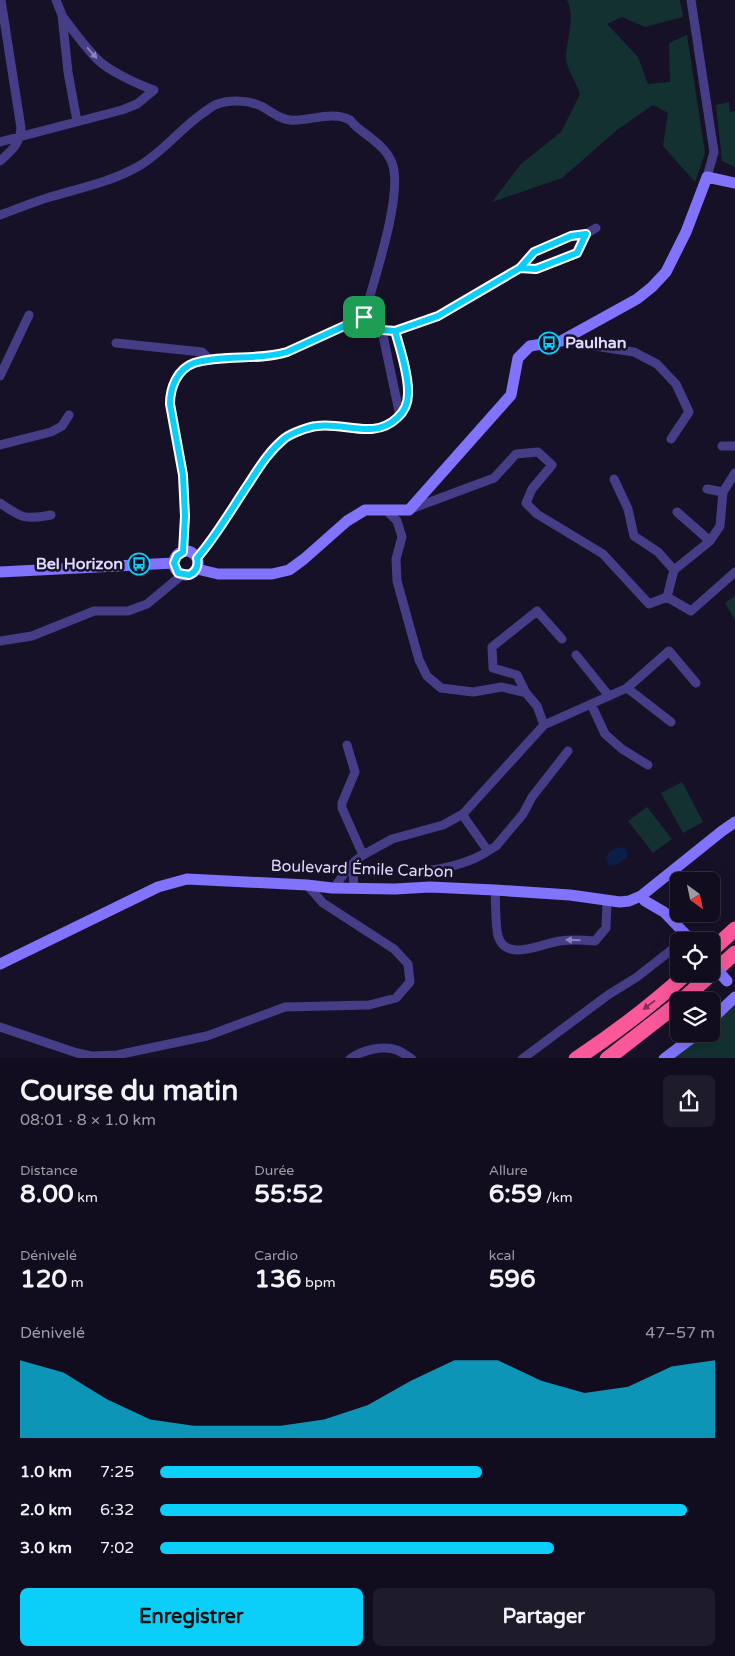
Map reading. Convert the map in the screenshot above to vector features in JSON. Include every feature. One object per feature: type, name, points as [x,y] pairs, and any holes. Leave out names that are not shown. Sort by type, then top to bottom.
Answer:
[{"type":"highway","points":[[720,943],[735,929]]},
{"type":"highway","points":[[691,992],[735,953]]},
{"type":"highway","points":[[576,1058],[598,1044],[677,982]]},
{"type":"highway","points":[[607,1058],[670,1010]]},
{"type":"street","points":[[0,161],[21,138],[22,128],[1,0]]},
{"type":"street","points":[[0,142],[122,110],[137,104],[154,90],[141,86],[100,62],[80,40],[62,15],[56,0]]},
{"type":"street","points":[[561,341],[637,299],[666,272],[686,232],[708,177],[714,152],[691,0]]},
{"type":"street","points":[[62,15],[68,72],[77,121]]},
{"type":"street","points":[[0,215],[47,198],[119,177],[141,165],[163,148],[189,123],[215,105],[233,101],[249,102],[262,106],[273,114],[288,120],[337,117],[349,120],[384,150],[392,163],[396,182],[391,217],[364,317]]},
{"type":"street","points":[[708,177],[735,182]]},
{"type":"street","points":[[364,317],[382,330],[395,331],[438,316],[520,268],[534,252],[571,236],[586,234],[596,228]]},
{"type":"street","points":[[520,268],[536,269],[577,253],[586,234]]},
{"type":"street","points":[[0,376],[29,315]]},
{"type":"street","points":[[183,552],[185,516],[183,475],[170,404],[170,392],[173,384],[186,368],[193,364],[210,360],[274,356],[364,317]]},
{"type":"street","points":[[382,330],[400,416]]},
{"type":"street","points":[[0,641],[32,636],[94,611],[128,611],[147,604],[182,575],[189,575],[270,452],[287,436],[315,426],[373,429],[386,426],[400,416],[406,406],[408,393],[395,331]]},
{"type":"street","points":[[409,510],[511,395],[518,358],[530,346],[561,341],[634,352],[657,364],[676,384],[689,412],[671,440]]},
{"type":"street","points":[[116,343],[202,352],[210,360]]},
{"type":"street","points":[[0,445],[52,432],[62,426],[69,415]]},
{"type":"street","points":[[722,446],[735,446]]},
{"type":"street","points":[[182,575],[176,570],[174,563],[177,556],[183,552],[191,553],[197,564],[218,574],[272,574],[289,570],[347,521],[365,510],[409,510],[494,478],[516,454],[538,452],[552,465],[532,489],[526,503],[538,514],[603,554],[649,604],[667,598],[692,612],[735,572]]},
{"type":"street","points":[[667,598],[674,570],[710,541],[720,526],[723,492],[735,473]]},
{"type":"street","points":[[614,478],[628,509],[634,536],[658,552],[674,570]]},
{"type":"street","points":[[707,489],[723,492]]},
{"type":"street","points":[[0,503],[20,517],[32,519],[51,515]]},
{"type":"street","points":[[387,511],[397,521],[402,537],[396,559],[397,581],[419,660],[427,676],[441,688],[473,692],[502,687],[526,693]]},
{"type":"street","points":[[677,512],[710,541]]},
{"type":"street","points":[[0,572],[174,563]]},
{"type":"street","points":[[544,726],[537,706],[526,693],[517,675],[492,668],[492,647],[536,611],[562,639]]},
{"type":"street","points":[[334,888],[355,861],[392,839],[443,825],[463,814],[544,726],[627,688],[669,651],[696,683]]},
{"type":"street","points":[[576,655],[609,696]]},
{"type":"street","points":[[627,688],[671,722]]},
{"type":"street","points":[[591,704],[605,734],[622,749],[648,765]]},
{"type":"street","points":[[347,745],[355,772],[342,803],[342,808],[363,856]]},
{"type":"street","points":[[426,871],[479,858],[496,846],[523,814],[532,797],[568,751]]},
{"type":"street","points":[[463,814],[488,851]]},
{"type":"street","points":[[678,932],[664,912],[645,901],[641,896],[735,822]]},
{"type":"street","points":[[354,888],[353,872],[363,856]]},
{"type":"street","name":"Boulevard Émile Carbon","points":[[0,964],[158,887],[187,879],[334,888],[395,889],[430,887],[495,890],[570,895],[607,901],[629,901],[641,896]]},
{"type":"street","points":[[0,1027],[77,1053],[92,1056],[117,1055],[207,1036],[285,1007],[369,1005],[396,998],[410,982],[408,964],[394,949],[323,903],[307,885]]},
{"type":"street","points":[[495,890],[498,936],[502,944],[510,949],[523,951],[562,940],[595,941],[606,928],[607,901]]},
{"type":"street","points":[[522,1058],[608,995],[637,978],[670,953]]},
{"type":"street","points":[[720,973],[735,992]]},
{"type":"street","points":[[720,1011],[735,997]]},
{"type":"street","points":[[664,1058],[687,1042]]},
{"type":"street","points":[[350,1058],[376,1048],[397,1050],[412,1058]]},
{"type":"green space","points":[[567,0],[680,0],[683,17],[645,27],[622,17],[607,24],[638,57],[648,84],[670,82],[669,43],[687,35],[705,153],[695,182],[663,146],[668,113],[653,105],[617,130],[562,178],[492,202],[521,164],[561,132],[580,94],[566,62],[571,21],[570,7]]},
{"type":"green space","points":[[729,102],[730,112],[735,111],[735,167],[722,161],[716,105]]},
{"type":"green space","points":[[735,596],[735,620],[725,603]]},
{"type":"green space","points":[[682,782],[703,822],[683,833],[661,793]]},
{"type":"green space","points":[[647,807],[672,839],[653,853],[628,821]]},
{"type":"green space","points":[[735,1002],[735,1058],[672,1058],[690,1042],[720,1042],[720,1015]]},
{"type":"water","points":[[620,847],[625,848],[627,851],[627,858],[616,865],[609,866],[605,857],[612,850]]},
{"type":"place","name":"Paulhan","points":[[549,343]]},
{"type":"place","name":"Bel Horizon","points":[[139,564]]},
{"type":"route","points":[[364,317],[287,352],[274,356],[210,360],[193,364],[179,375],[170,392],[170,404],[183,475],[185,516],[183,552],[177,556],[174,563],[178,573],[189,575],[197,569],[197,558],[270,452],[287,436],[315,426],[373,429],[386,426],[400,416],[406,406],[408,393],[395,331],[438,316],[520,268],[536,269],[577,253],[586,234],[571,236],[534,252],[520,268],[479,292],[438,316],[395,331],[382,330],[364,317]]}]
